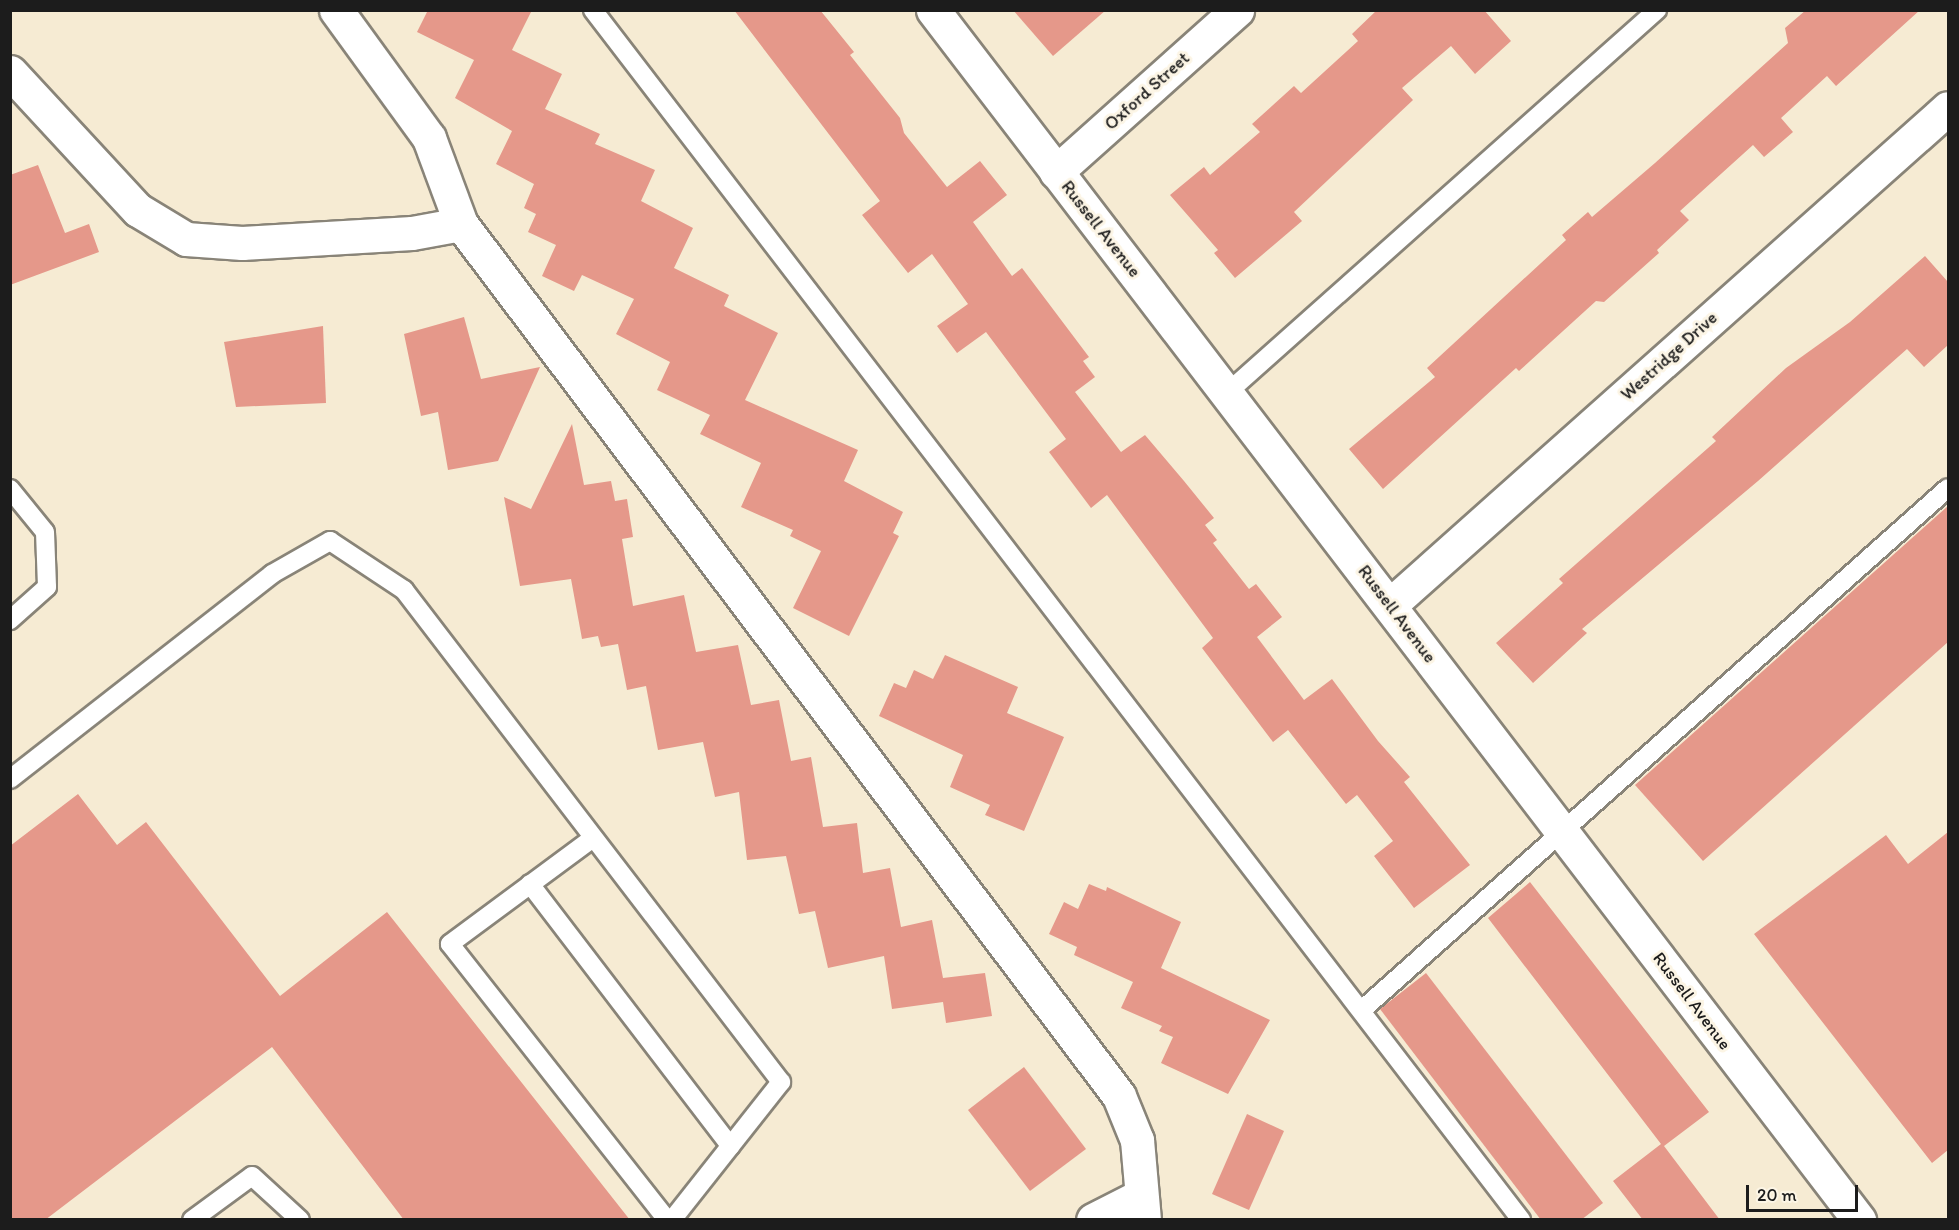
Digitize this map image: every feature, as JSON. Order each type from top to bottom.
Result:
[{"type":"street","points":[[336,10],[429,138],[461,224],[1119,1096],[1137,1140],[1142,1208],[1093,1220]]},
{"type":"street","name":"Russell Avenue","points":[[933,10],[1390,604],[1859,1220]]},
{"type":"street","name":"Oxford Street","points":[[1056,172],[1237,10]]},
{"type":"street","points":[[10,72],[138,210],[186,239],[253,242],[412,233],[461,224]]},
{"type":"street","name":"Westridge Drive","points":[[1390,604],[1948,108]]},
{"type":"lane","points":[[593,10],[1363,1009],[1521,1220]]},
{"type":"lane","points":[[1227,393],[1657,10]]},
{"type":"lane","points":[[1363,1009],[1948,488]]},
{"type":"lane","points":[[10,489],[45,532],[47,587],[10,620]]},
{"type":"lane","points":[[10,779],[272,574],[330,541],[404,591],[781,1082],[670,1220],[450,944],[593,838]]},
{"type":"lane","points":[[530,884],[730,1146]]},
{"type":"lane","points":[[192,1220],[252,1176],[300,1220]]},
{"type":"building","points":[[428,10],[532,10],[512,50],[562,74],[545,109],[600,134],[595,144],[655,170],[641,201],[693,228],[674,268],[729,295],[724,306],[778,333],[745,400],[858,450],[844,481],[903,512],[893,533],[899,536],[849,636],[793,608],[821,551],[790,536],[793,530],[741,507],[761,463],[700,434],[710,415],[657,390],[670,362],[616,334],[634,299],[582,275],[574,291],[542,276],[556,245],[528,232],[536,214],[524,208],[534,184],[496,164],[512,131],[455,98],[474,60],[417,32]]},
{"type":"building","points":[[734,10],[820,10],[854,52],[850,55],[900,118],[904,133],[947,187],[980,161],[1007,195],[973,222],[1012,276],[1022,268],[1089,357],[1083,361],[1095,377],[1075,392],[1121,452],[1145,435],[1184,481],[1214,518],[1205,525],[1217,540],[1213,543],[1249,589],[1256,584],[1282,617],[1257,637],[1304,700],[1332,679],[1378,741],[1410,777],[1404,782],[1470,865],[1414,908],[1374,856],[1393,841],[1357,795],[1346,804],[1288,730],[1273,742],[1202,648],[1213,638],[1107,495],[1091,508],[1049,452],[1066,439],[986,332],[957,353],[937,326],[968,304],[932,254],[908,273],[862,215],[880,201]]},
{"type":"building","points":[[1013,10],[1106,10],[1053,56]]},
{"type":"building","points":[[1377,10],[1484,10],[1511,41],[1475,74],[1451,46],[1402,88],[1413,100],[1294,212],[1302,221],[1235,278],[1214,253],[1218,250],[1170,195],[1204,167],[1210,175],[1260,132],[1252,124],[1294,86],[1301,93],[1358,41],[1352,34]]},
{"type":"building","points":[[1806,10],[1920,10],[1836,86],[1827,76],[1781,118],[1793,132],[1764,157],[1753,145],[1680,211],[1689,220],[1657,250],[1659,253],[1604,302],[1596,301],[1519,371],[1516,368],[1383,489],[1349,449],[1435,377],[1427,368],[1566,240],[1562,235],[1588,212],[1592,217],[1788,43],[1785,28]]},
{"type":"building","points":[[38,165],[65,233],[89,224],[99,252],[10,285],[10,175]]},
{"type":"building","points":[[1925,256],[1948,282],[1948,345],[1924,367],[1907,349],[1758,481],[1582,629],[1587,633],[1533,683],[1496,643],[1563,583],[1559,579],[1716,441],[1712,437],[1786,368],[1850,322]]},
{"type":"building","points":[[464,317],[481,379],[540,367],[498,461],[448,470],[438,412],[421,416],[404,334]]},
{"type":"building","points":[[323,326],[326,403],[236,407],[224,342]]},
{"type":"building","points":[[572,424],[584,485],[611,481],[615,501],[627,499],[633,537],[622,539],[633,606],[684,595],[696,652],[738,645],[751,705],[779,700],[791,761],[811,757],[823,827],[857,823],[863,873],[890,868],[901,927],[932,920],[943,978],[985,973],[992,1016],[946,1023],[943,1002],[892,1009],[884,956],[828,968],[815,911],[799,914],[786,856],[747,860],[739,792],[715,797],[703,742],[658,750],[646,686],[627,690],[618,644],[601,647],[598,636],[582,639],[571,579],[520,586],[504,497],[531,509]]},
{"type":"building","points":[[1948,506],[1948,642],[1703,861],[1635,785]]},
{"type":"building","points":[[945,655],[1018,687],[1007,713],[1064,737],[1024,831],[985,815],[990,805],[950,787],[963,755],[879,716],[894,683],[906,688],[914,670],[933,679]]},
{"type":"building","points":[[78,794],[117,845],[146,822],[280,996],[387,912],[630,1220],[404,1220],[272,1047],[45,1220],[10,1220],[10,846]]},
{"type":"building","points":[[1948,832],[1948,1150],[1932,1163],[1754,934],[1886,835],[1908,864]]},
{"type":"building","points":[[1530,882],[1709,1112],[1664,1146],[1720,1220],[1643,1220],[1613,1181],[1661,1144],[1488,918]]},
{"type":"building","points":[[1089,884],[1106,891],[1107,887],[1181,922],[1161,968],[1270,1020],[1228,1094],[1161,1063],[1173,1037],[1159,1031],[1162,1026],[1121,1008],[1133,982],[1074,955],[1077,947],[1049,934],[1064,902],[1078,909]]},
{"type":"building","points":[[1426,973],[1603,1203],[1581,1220],[1541,1220],[1380,1009]]},
{"type":"building","points":[[1024,1067],[1086,1149],[1030,1191],[968,1110]]},
{"type":"building","points":[[1247,1114],[1284,1131],[1249,1210],[1212,1194]]}]
